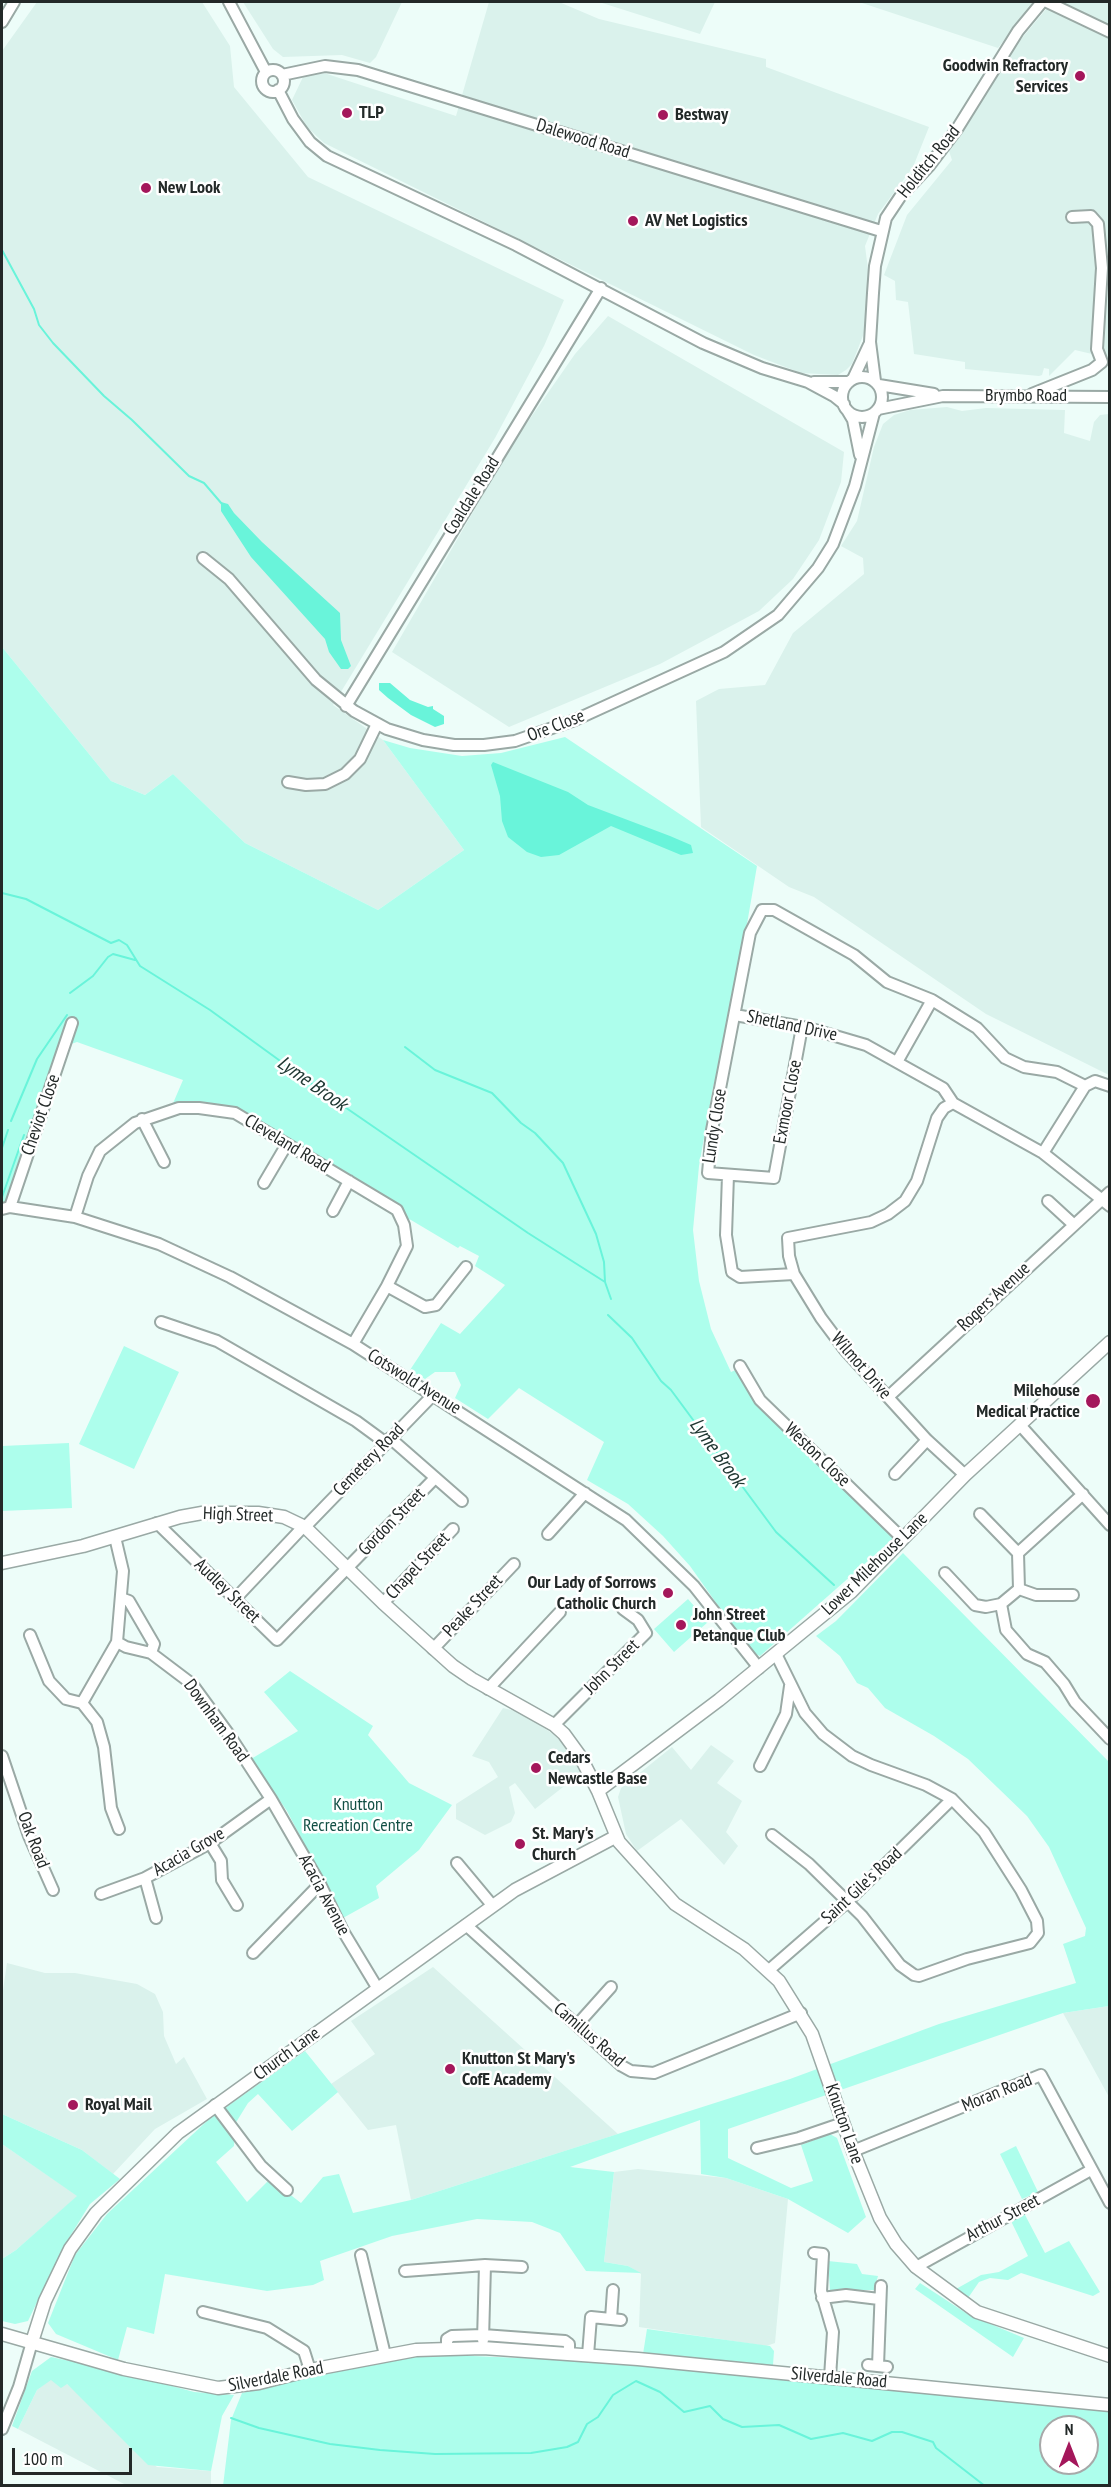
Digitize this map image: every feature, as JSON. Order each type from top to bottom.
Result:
[{"type":"main road","name":"Lower Milehouse Lane","points":[[598,1791],[759,1668],[851,1592],[965,1475],[1110,1342]]},
{"type":"main road","name":"High Street","points":[[2,1563],[114,1537],[157,1523],[202,1513],[229,1511],[284,1517],[305,1526],[433,1649],[488,1689],[554,1725]]},
{"type":"main road","points":[[554,1725],[580,1756],[598,1791],[615,1837]]},
{"type":"main road","name":"Church Lane","points":[[32,2342],[57,2274],[70,2249],[96,2213],[178,2133],[492,1905],[515,1890],[615,1837]]},
{"type":"main road","name":"Knutton Lane","points":[[615,1837],[675,1904],[744,1949],[769,1970],[801,2013],[812,2034],[853,2151],[880,2218],[896,2244],[916,2266],[976,2312],[1110,2356]]},
{"type":"main road","name":"Silverdale Road","points":[[2,2334],[124,2369],[218,2388],[259,2384],[310,2370],[447,2343],[483,2342],[569,2349],[588,2355],[1110,2405]]},
{"type":"street","points":[[2,22],[14,2]]},
{"type":"street","points":[[229,2],[266,72],[262,77],[264,88],[271,92],[278,90],[284,82],[282,75]]},
{"type":"street","name":"Holditch Road","points":[[877,383],[870,342],[874,266],[881,231],[893,206],[957,129],[1018,31],[1042,2]]},
{"type":"street","points":[[1047,2],[1110,32]]},
{"type":"street","name":"Dalewood Road","points":[[266,72],[274,70],[282,75],[325,66],[358,70],[881,231]]},
{"type":"street","points":[[278,90],[293,119],[310,142],[327,156],[601,288],[703,343],[762,368],[808,382],[834,396],[858,417],[876,411],[882,398],[877,383],[863,377],[851,380],[808,382]]},
{"type":"street","points":[[1029,396],[1106,363],[1097,349],[1102,268],[1098,224],[1090,216],[1072,217]]},
{"type":"street","name":"Coaldale Road","points":[[346,706],[601,288]]},
{"type":"street","name":"Holditch Road","points":[[851,380],[870,342]]},
{"type":"street","points":[[845,407],[842,393],[851,380]]},
{"type":"street","name":"Brymbo Road","points":[[877,383],[942,396],[1110,397]]},
{"type":"street","name":"Brymbo Road","points":[[876,411],[942,396]]},
{"type":"street","name":"Ore Close","points":[[845,407],[856,431],[861,461]]},
{"type":"street","name":"Ore Close","points":[[203,558],[229,579],[316,680],[346,706],[377,724],[423,740],[454,745],[484,745],[515,741],[575,720],[724,652],[778,615],[818,568],[846,516],[876,411]]},
{"type":"street","points":[[288,782],[306,785],[325,784],[345,774],[360,759],[377,724]]},
{"type":"street","name":"Shetland Drive","points":[[932,1000],[887,982],[854,955],[774,910],[766,909],[758,916],[750,933],[735,1015],[844,1037],[897,1062],[943,1088],[952,1103]]},
{"type":"street","points":[[897,1062],[932,1000],[977,1028],[1005,1058],[1024,1067],[1057,1072],[1085,1086]]},
{"type":"street","name":"Lundy Close","points":[[735,1015],[712,1130],[708,1173],[774,1178]]},
{"type":"street","name":"Cheviot Close","points":[[6,1208],[72,1023]]},
{"type":"street","name":"Exmoor Close","points":[[774,1178],[802,1027]]},
{"type":"street","points":[[1043,1152],[1085,1086],[1095,1081],[1110,1086]]},
{"type":"street","points":[[952,1103],[1043,1152],[1107,1199]]},
{"type":"street","name":"Wilmot Drive","points":[[952,1103],[944,1108],[937,1118],[916,1181],[905,1201],[888,1214],[870,1222],[788,1238],[789,1256],[794,1274],[802,1291],[827,1326],[927,1440],[965,1475]]},
{"type":"street","name":"Cleveland Road","points":[[75,1217],[88,1176],[100,1151],[142,1119],[179,1108],[235,1113],[397,1210],[404,1225],[406,1246],[387,1286],[353,1344]]},
{"type":"street","points":[[142,1119],[164,1162]]},
{"type":"street","points":[[264,1183],[287,1144]]},
{"type":"street","points":[[728,1175],[726,1235],[732,1272],[740,1277],[794,1274]]},
{"type":"street","points":[[333,1211],[349,1181]]},
{"type":"street","name":"Rogers Avenue","points":[[888,1397],[1073,1224],[1107,1199]]},
{"type":"street","points":[[1048,1202],[1073,1224]]},
{"type":"street","name":"Cotswold Avenue","points":[[6,1208],[75,1217],[159,1244],[230,1277],[353,1344],[626,1520],[694,1586],[759,1668]]},
{"type":"street","points":[[387,1286],[425,1306],[436,1305],[466,1267]]},
{"type":"street","points":[[161,1322],[217,1341],[388,1440],[462,1501]]},
{"type":"street","name":"Weston Close","points":[[740,1366],[760,1400],[902,1538]]},
{"type":"street","name":"Cemetery Road","points":[[235,1599],[433,1395]]},
{"type":"street","points":[[1020,1425],[1110,1525]]},
{"type":"street","points":[[896,1474],[927,1440]]},
{"type":"street","name":"Gordon Street","points":[[296,1620],[435,1478]]},
{"type":"street","points":[[548,1534],[585,1493]]},
{"type":"street","points":[[1018,1553],[1083,1494]]},
{"type":"street","points":[[980,1514],[1018,1553],[1019,1589]]},
{"type":"street","name":"Audley Street","points":[[157,1523],[277,1640],[296,1620]]},
{"type":"street","name":"Chapel Street","points":[[383,1603],[453,1529]]},
{"type":"street","points":[[82,1704],[117,1642],[123,1571],[114,1537]]},
{"type":"street","name":"Peake Street","points":[[433,1649],[513,1564]]},
{"type":"street","points":[[945,1573],[968,1590],[975,1605],[986,1607],[1001,1604],[1019,1589]]},
{"type":"street","points":[[1019,1589],[1036,1596],[1072,1596]]},
{"type":"street","points":[[121,1598],[129,1600],[154,1644],[151,1653]]},
{"type":"street","points":[[1001,1604],[1006,1630],[1027,1654],[1044,1662],[1064,1684],[1075,1702],[1110,1739]]},
{"type":"street","name":"John Street","points":[[554,1725],[646,1633],[638,1620],[623,1609]]},
{"type":"street","points":[[488,1689],[560,1612]]},
{"type":"street","points":[[30,1635],[49,1681],[66,1699],[82,1704],[97,1722],[104,1747],[111,1808],[119,1829]]},
{"type":"street","name":"Downham Road","points":[[117,1642],[126,1647],[151,1653],[192,1684],[271,1800]]},
{"type":"street","points":[[772,1835],[809,1864],[846,1903],[862,1916],[900,1965],[920,1976],[1035,1939],[1038,1933],[1037,1921],[1022,1890],[984,1832],[952,1799],[926,1785],[852,1756],[823,1734],[806,1713],[776,1654]]},
{"type":"street","points":[[760,1766],[786,1714],[790,1682]]},
{"type":"street","points":[[786,1714],[806,1713]]},
{"type":"street","name":"Oak Road","points":[[2,1756],[29,1836],[53,1890]]},
{"type":"street","name":"Saint Gile's Road","points":[[769,1970],[846,1903],[952,1799]]},
{"type":"street","name":"Acacia Grove","points":[[101,1893],[145,1878],[210,1843],[271,1800]]},
{"type":"street","name":"Acacia Avenue","points":[[271,1800],[320,1884],[343,1931],[378,1989]]},
{"type":"street","points":[[210,1843],[221,1862],[222,1880],[237,1905]]},
{"type":"street","points":[[457,1863],[492,1905]]},
{"type":"street","points":[[145,1878],[156,1918]]},
{"type":"street","points":[[253,1953],[320,1884]]},
{"type":"street","name":"Camillus Road","points":[[466,1924],[622,2066],[642,2073],[654,2073],[801,2013]]},
{"type":"street","points":[[578,2025],[611,1987]]},
{"type":"street","name":"Moran Road","points":[[853,2151],[1041,2075],[1110,2203]]},
{"type":"street","points":[[215,2105],[261,2166],[287,2190]]},
{"type":"street","points":[[757,2148],[799,2139],[843,2123]]},
{"type":"street","name":"Arthur Street","points":[[916,2266],[1091,2170]]},
{"type":"street","points":[[814,2253],[823,2254],[822,2298],[833,2332],[830,2378]]},
{"type":"street","points":[[361,2254],[386,2355]]},
{"type":"street","points":[[483,2342],[484,2265]]},
{"type":"street","points":[[405,2271],[484,2265],[522,2267]]},
{"type":"street","points":[[878,2366],[881,2286]]},
{"type":"street","points":[[588,2355],[591,2317],[616,2319],[613,2290]]},
{"type":"street","points":[[822,2298],[846,2295],[879,2299]]},
{"type":"street","points":[[203,2312],[267,2328],[303,2351],[310,2370]]},
{"type":"street","points":[[2,2429],[21,2380],[32,2342]]},
{"type":"shaded area","points":[[37,2],[202,2],[230,46],[234,87],[308,177],[564,300],[544,346],[495,438],[333,705],[383,740],[464,850],[378,910],[245,843],[173,774],[145,795],[111,781],[2,647],[2,51]]},
{"type":"shaded area","points":[[243,2],[402,2],[376,57],[370,63],[342,55],[283,57],[273,49]]},
{"type":"shaded area","points":[[489,2],[559,2],[599,19],[766,59],[766,67],[929,127],[913,167],[878,214],[865,246],[869,277],[864,333],[852,364],[846,370],[838,375],[801,373],[754,355],[324,143],[307,127],[292,100],[303,77],[324,73],[456,116]]},
{"type":"shaded area","points":[[599,2],[715,2],[700,34]]},
{"type":"shaded area","points":[[859,2],[1034,2],[998,48]]},
{"type":"shaded area","points":[[1052,2],[1109,2],[1109,358],[1075,350],[1049,376],[1049,369],[1044,368],[1042,375],[1039,376],[965,369],[965,362],[914,354],[908,302],[896,300],[895,281],[884,275],[907,215],[952,160],[949,151],[1017,44]]},
{"type":"shaded area","points":[[608,316],[844,452],[841,482],[819,540],[793,579],[759,611],[660,664],[509,727],[392,652],[513,443],[575,354]]},
{"type":"shaded area","points":[[947,407],[962,411],[986,408],[1065,410],[1064,433],[1090,441],[1094,422],[1100,415],[1109,414],[1109,1075],[986,1014],[814,897],[789,887],[701,827],[696,701],[719,689],[765,685],[793,633],[864,574],[863,558],[841,546],[857,521],[874,447],[883,424],[894,415],[910,410]]},
{"type":"shaded area","points":[[221,502],[228,504],[262,542],[340,613],[341,640],[351,666],[348,669],[341,669],[329,652],[325,639],[251,557],[221,511]]},
{"type":"shaded area","points":[[379,683],[390,683],[410,700],[428,707],[433,706],[433,709],[444,716],[444,724],[435,727],[411,715],[379,690]]},
{"type":"shaded area","points":[[493,762],[568,792],[588,805],[691,845],[693,853],[681,855],[611,826],[559,855],[541,857],[527,852],[508,837],[502,821],[500,796],[491,765]]},
{"type":"shaded area","name":"Cedars Newcastle Base","points":[[503,1708],[520,1712],[553,1734],[571,1752],[581,1773],[535,1809],[515,1783],[509,1787],[515,1813],[511,1822],[485,1835],[456,1819],[456,1804],[498,1777],[489,1762],[472,1756]]},
{"type":"shaded area","points":[[711,1745],[734,1761],[717,1783],[742,1801],[726,1832],[738,1846],[724,1865],[681,1819],[637,1851],[626,1834],[618,1797],[621,1788],[672,1747],[691,1770]]},
{"type":"shaded area","points":[[7,1963],[45,1973],[75,1973],[137,1984],[155,1994],[163,2012],[164,2036],[176,2064],[184,2057],[207,2099],[155,2129],[113,2174],[82,2150],[2,2114],[2,1997]]},
{"type":"shaded area","name":"Knutton St Mary's CofE Academy","points":[[433,1967],[618,2134],[411,2200],[396,2125],[368,2130],[331,2084],[375,2054],[351,2021]]},
{"type":"shaded area","points":[[1109,2006],[1109,2097],[1063,2013]]},
{"type":"shaded area","points":[[2,2144],[78,2196],[16,2250],[2,2259]]},
{"type":"shaded area","points":[[638,2169],[726,2178],[788,2199],[775,2343],[766,2346],[639,2327],[641,2274],[628,2266],[604,2262],[614,2172]]},
{"type":"shaded area","points":[[51,2379],[67,2384],[157,2467],[211,2471],[211,2485],[126,2485],[18,2429],[37,2390]]},
{"type":"green space","points":[[2,647],[111,781],[145,795],[173,774],[245,843],[378,910],[464,850],[383,740],[410,748],[462,756],[501,753],[565,737],[757,866],[727,1040],[713,1087],[699,1166],[693,1230],[699,1281],[711,1329],[731,1372],[738,1369],[895,1537],[760,1656],[751,1652],[690,1566],[663,1536],[628,1504],[587,1480],[604,1442],[519,1388],[488,1419],[455,1398],[461,1385],[455,1372],[435,1372],[425,1379],[410,1370],[441,1323],[460,1334],[505,1285],[475,1266],[479,1256],[460,1246],[458,1248],[411,1220],[391,1212],[239,1120],[212,1111],[171,1108],[183,1080],[77,1042],[71,1044],[40,1137],[29,1134],[7,1200],[2,1204]]},
{"type":"green space","points":[[124,1346],[179,1372],[134,1469],[79,1444]]},
{"type":"green space","points":[[69,1443],[72,1508],[2,1511],[2,1446]]},
{"type":"green space","points":[[903,1553],[1109,1762],[1109,2006],[1063,2013],[728,2129],[728,2158],[791,2188],[813,2181],[801,2145],[830,2134],[837,2138],[866,2217],[848,2233],[788,2199],[726,2178],[701,2174],[700,2120],[570,2167],[614,2172],[604,2262],[628,2266],[641,2273],[586,2271],[560,2233],[532,2222],[477,2219],[392,2236],[320,2261],[324,2280],[313,2285],[267,2291],[165,2274],[154,2334],[127,2327],[118,2360],[56,2334],[48,2323],[75,2255],[107,2214],[207,2121],[305,2051],[338,2092],[292,2131],[258,2094],[248,2103],[235,2124],[234,2146],[216,2162],[247,2202],[270,2179],[301,2203],[323,2177],[339,2174],[353,2213],[411,2200],[790,2079],[939,2024],[1076,1983],[1063,1944],[1085,1936],[1086,1928],[1049,1847],[1027,1816],[968,1759],[885,1708],[868,1688],[857,1683],[840,1656],[816,1636],[836,1621]]},
{"type":"green space","name":"John Street Petanque Club","points":[[688,1599],[708,1622],[674,1652],[654,1629]]},
{"type":"green space","name":"Knutton Recreation Centre","points":[[290,1671],[373,1726],[368,1735],[409,1783],[452,1805],[419,1850],[376,1886],[379,1898],[343,1918],[287,1811],[251,1759],[298,1731],[264,1692]]},
{"type":"green space","points":[[2,2114],[82,2150],[120,2179],[90,2204],[64,2246],[28,2321],[15,2324],[2,2321],[2,2259],[16,2250],[77,2196],[2,2144]]},
{"type":"green space","points":[[1016,2146],[1038,2192],[1022,2199],[1000,2154]]},
{"type":"green space","points":[[1024,2213],[1045,2253],[1069,2241],[1100,2292],[1093,2296],[1021,2273],[1008,2280],[990,2278],[979,2282],[968,2298],[956,2289],[981,2275],[999,2272],[1028,2256],[1011,2221]]},
{"type":"green space","points":[[828,2261],[857,2264],[862,2274],[878,2276],[874,2290],[830,2290]]},
{"type":"green space","points":[[920,2283],[969,2315],[1024,2338],[1013,2357],[915,2289]]},
{"type":"green space","points":[[647,2329],[770,2346],[774,2351],[773,2365],[643,2354]]},
{"type":"green space","points":[[427,2354],[588,2361],[1109,2411],[1109,2485],[223,2486],[231,2420],[242,2393],[312,2376]]},
{"type":"green space","points":[[51,2357],[117,2371],[194,2392],[234,2395],[222,2416],[211,2471],[148,2465],[67,2384],[61,2388],[51,2380],[37,2390],[18,2429],[12,2426],[32,2371]]},
{"type":"waterway","points":[[2,250],[34,309],[39,325],[53,343],[104,396],[189,476],[204,483],[222,504]]},
{"type":"waterway","name":"Lyme Brook","points":[[2,893],[26,899],[111,943],[119,940],[127,945],[140,966],[210,1010],[323,1092],[528,1233],[605,1282],[611,1299]]},
{"type":"waterway","points":[[70,993],[93,976],[113,954],[135,960]]},
{"type":"waterway","points":[[11,1121],[37,1059],[67,1015]]},
{"type":"waterway","points":[[405,1047],[435,1070],[492,1093],[563,1163],[596,1234],[604,1262],[605,1282]]},
{"type":"waterway","points":[[2,1148],[8,1130]]},
{"type":"waterway","points":[[2,1197],[24,1135]]},
{"type":"waterway","name":"Lyme Brook","points":[[608,1315],[632,1338],[661,1381],[671,1390],[776,1532],[834,1585]]},
{"type":"waterway","points":[[231,2418],[259,2428],[330,2444],[380,2450],[435,2454],[531,2453],[567,2447],[578,2442],[587,2424],[598,2417],[613,2395],[636,2381],[660,2392],[684,2412],[710,2406],[723,2419],[742,2427],[779,2425],[811,2439],[843,2433],[872,2441],[892,2432],[902,2432],[933,2442],[936,2448],[985,2486]]},
{"type":"place","name":"Goodwin Refractory Services","points":[[1080,76]]},
{"type":"place","name":"TLP","points":[[347,113]]},
{"type":"place","name":"Bestway","points":[[663,115]]},
{"type":"place","name":"New Look","points":[[146,188]]},
{"type":"place","name":"AV Net Logistics","points":[[633,221]]},
{"type":"place","name":"Milehouse Medical Practice","points":[[1093,1401]]},
{"type":"place","name":"Our Lady of Sorrows Catholic Church","points":[[668,1593]]},
{"type":"place","name":"John Street Petanque Club","points":[[681,1625]]},
{"type":"place","name":"Cedars Newcastle Base","points":[[536,1768]]},
{"type":"place","name":"St. Mary's Church","points":[[520,1844]]},
{"type":"place","name":"Knutton St Mary's CofE Academy","points":[[450,2069]]},
{"type":"place","name":"Royal Mail","points":[[73,2105]]}]
